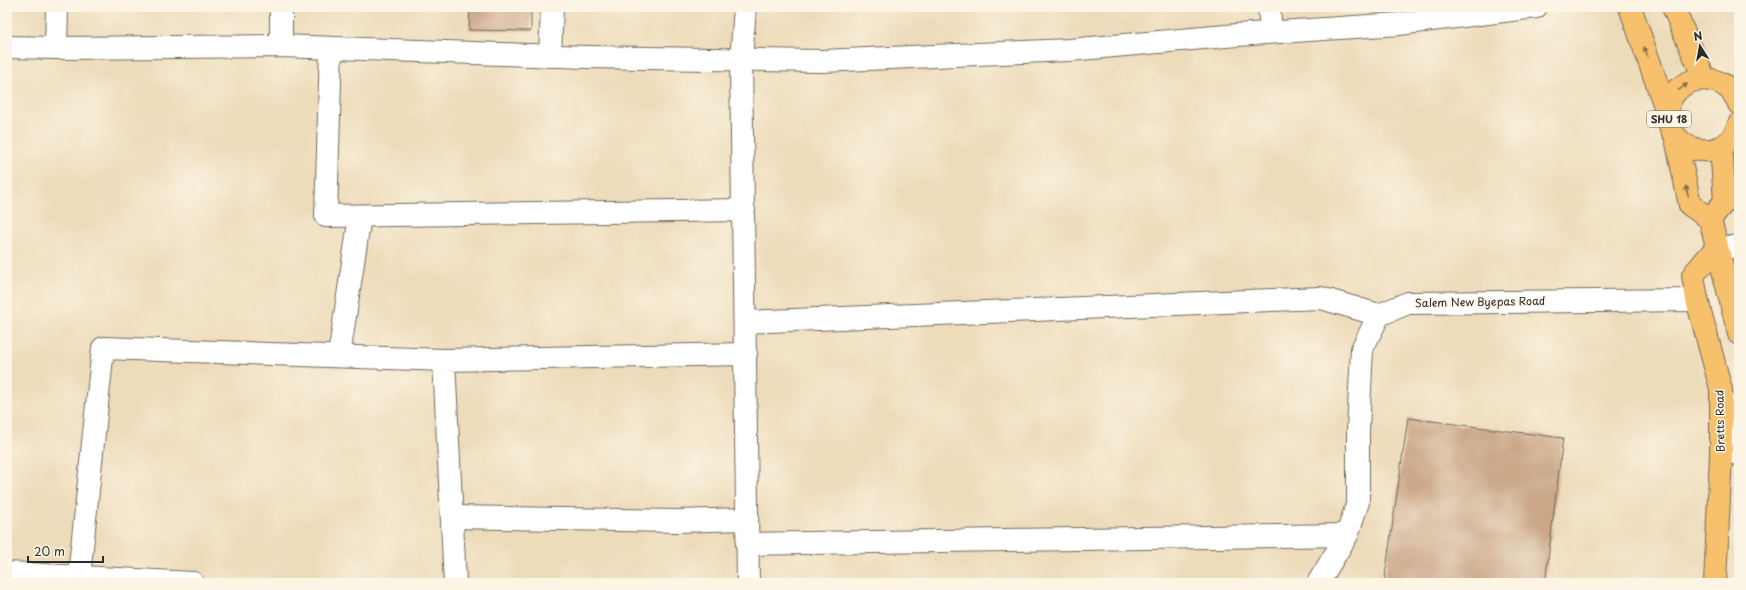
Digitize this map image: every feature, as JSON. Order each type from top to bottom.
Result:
[{"type":"main road","points":[[1630,7],[1668,115]]},
{"type":"main road","points":[[1673,7],[1704,78],[1717,81],[1736,92]]},
{"type":"main road","name":"SHU 18","points":[[1704,78],[1688,83],[1675,94],[1670,104],[1668,115],[1671,128],[1676,138],[1686,146],[1697,150],[1710,151],[1721,147]]},
{"type":"main road","points":[[1710,220],[1725,201],[1721,147],[1731,140],[1739,125]]},
{"type":"main road","points":[[1676,138],[1690,205],[1710,220],[1739,334]]},
{"type":"main road","name":"Bretts Road","points":[[1716,583],[1721,454],[1721,389],[1693,275],[1717,246]]},
{"type":"street","points":[[56,48],[57,7]]},
{"type":"street","points":[[281,7],[281,46]]},
{"type":"street","points":[[550,56],[552,7]]},
{"type":"street","points":[[745,7],[741,60],[748,583]]},
{"type":"street","points":[[1269,7],[1271,32]]},
{"type":"street","points":[[7,47],[281,46],[550,56],[822,61],[1069,50],[1271,32],[1399,24],[1536,7]]},
{"type":"street","points":[[330,48],[326,216],[744,210]]},
{"type":"street","points":[[338,356],[360,216]]},
{"type":"street","points":[[1717,246],[1739,247]]},
{"type":"street","points":[[745,322],[1321,298],[1379,315],[1362,350],[1358,430],[1358,502],[1347,535],[1318,583]]},
{"type":"street","name":"Salem New Byepas Road","points":[[1379,315],[1408,303],[1698,300]]},
{"type":"street","points":[[79,576],[103,348],[444,360],[746,354]]},
{"type":"street","points":[[444,360],[455,583]]},
{"type":"street","points":[[1721,389],[1739,455]]},
{"type":"street","points":[[452,517],[676,521],[747,519]]},
{"type":"street","points":[[747,544],[1347,535]]},
{"type":"street","points":[[7,573],[193,583]]},
{"type":"building","points":[[470,7],[531,7],[531,31],[469,30]]},
{"type":"building","points":[[1408,418],[1563,438],[1545,583],[1384,583]]}]
